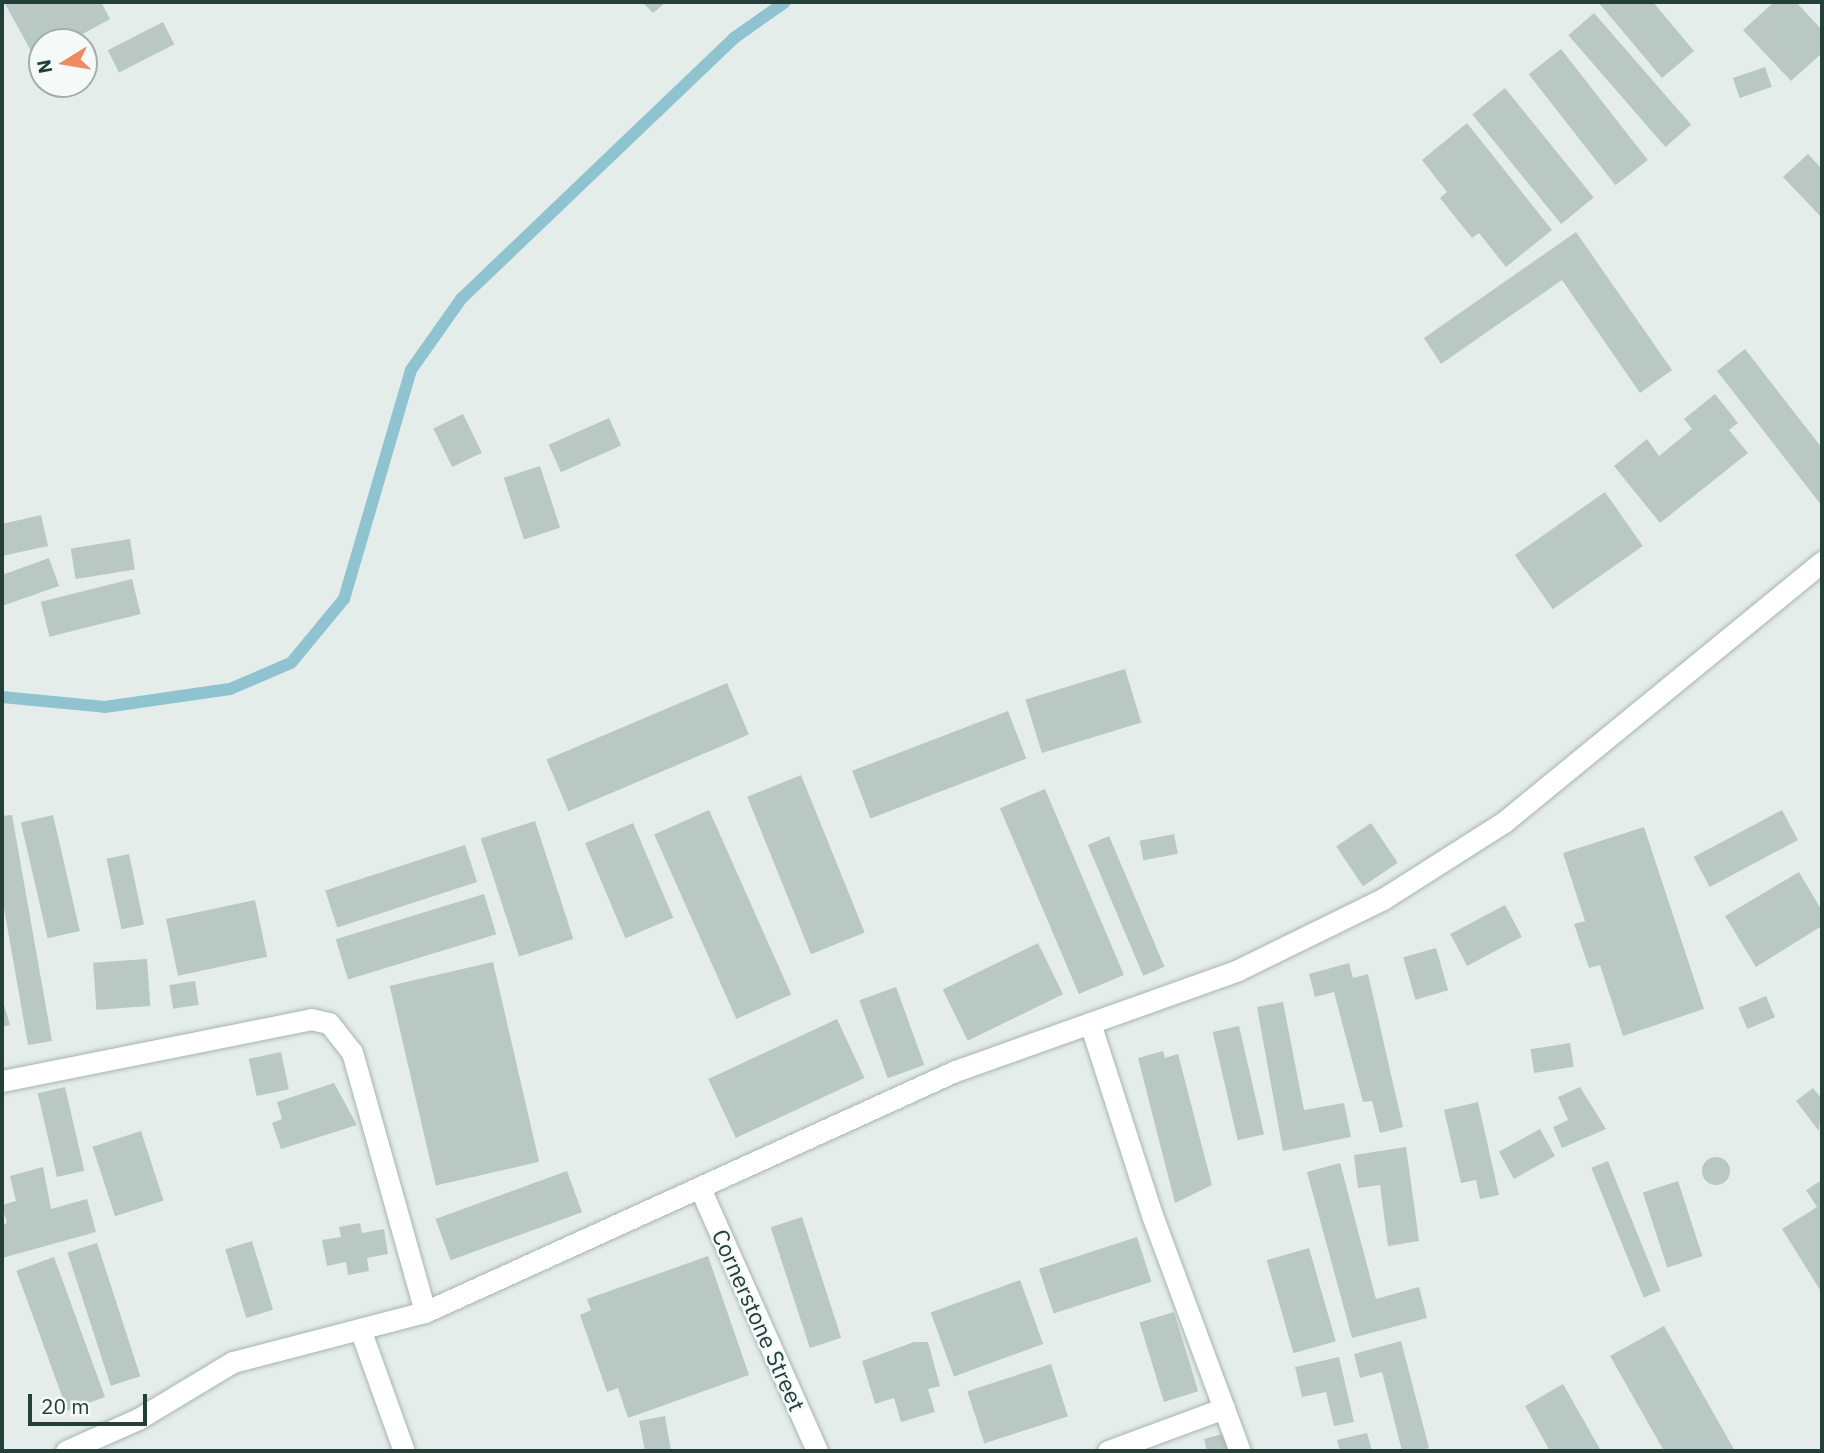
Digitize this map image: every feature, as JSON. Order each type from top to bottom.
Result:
[{"type":"street","points":[[66,1451],[138,1419],[233,1362],[425,1312],[955,1071],[1238,970],[1383,899],[1504,822],[1822,562]]},
{"type":"street","points":[[2,1081],[311,1019],[329,1023],[352,1052],[425,1312]]},
{"type":"street","points":[[1090,1023],[1240,1451]]},
{"type":"street","name":"Cornerstone Street","points":[[700,1188],[817,1451]]},
{"type":"street","points":[[360,1329],[404,1451]]},
{"type":"street","points":[[1108,1451],[1224,1408]]},
{"type":"building","points":[[4,2],[101,2],[110,19],[94,28],[28,28],[28,46]]},
{"type":"building","points":[[642,2],[666,2],[653,13]]},
{"type":"building","points":[[1598,2],[1653,2],[1694,51],[1662,78]]},
{"type":"building","points":[[1774,2],[1796,2],[1822,30],[1822,53],[1791,81],[1743,30]]},
{"type":"building","points":[[1594,13],[1691,125],[1665,147],[1568,35]]},
{"type":"building","points":[[163,22],[174,44],[119,72],[108,50]]},
{"type":"building","points":[[1561,49],[1648,160],[1615,185],[1529,74]]},
{"type":"building","points":[[1765,67],[1772,87],[1740,98],[1733,78]]},
{"type":"building","points":[[1505,88],[1594,198],[1561,224],[1472,114]]},
{"type":"building","points":[[1467,123],[1552,230],[1506,267],[1479,233],[1472,238],[1440,198],[1447,192],[1422,160]]},
{"type":"building","points":[[1808,154],[1822,169],[1822,218],[1783,177]]},
{"type":"building","points":[[1576,232],[1672,370],[1640,393],[1562,280],[1441,364],[1424,338]]},
{"type":"building","points":[[1745,349],[1822,448],[1822,506],[1717,371]]},
{"type":"building","points":[[1715,394],[1738,423],[1729,430],[1748,453],[1660,523],[1614,466],[1647,439],[1659,456],[1692,429],[1684,419]]},
{"type":"building","points":[[463,414],[482,453],[452,467],[433,428]]},
{"type":"building","points":[[609,418],[621,445],[561,472],[549,445]]},
{"type":"building","points":[[540,466],[560,528],[524,540],[504,478]]},
{"type":"building","points":[[1605,492],[1643,546],[1553,609],[1515,555]]},
{"type":"building","points":[[41,515],[48,546],[2,556],[2,524]]},
{"type":"building","points":[[130,539],[135,570],[76,579],[71,548]]},
{"type":"building","points":[[49,558],[59,586],[2,606],[2,575]]},
{"type":"building","points":[[132,579],[141,614],[50,637],[41,602]]},
{"type":"building","points":[[1125,669],[1141,723],[1042,753],[1026,699]]},
{"type":"building","points":[[727,683],[749,735],[568,811],[547,760]]},
{"type":"building","points":[[1008,711],[1026,759],[870,818],[852,771]]},
{"type":"building","points":[[801,775],[865,933],[811,954],[747,797]]},
{"type":"building","points":[[1045,789],[1124,975],[1079,994],[1000,808]]},
{"type":"building","points":[[709,810],[791,995],[736,1019],[654,834]]},
{"type":"building","points":[[1782,810],[1798,840],[1710,887],[1694,857]]},
{"type":"building","points":[[12,815],[52,1041],[28,1045],[2,897],[2,816]]},
{"type":"building","points":[[53,815],[80,931],[48,938],[21,822]]},
{"type":"building","points":[[535,821],[573,939],[519,957],[481,839]]},
{"type":"building","points":[[633,823],[673,918],[625,938],[585,843]]},
{"type":"building","points":[[1371,823],[1398,863],[1363,886],[1336,846]]},
{"type":"building","points":[[1644,827],[1704,1009],[1623,1036],[1600,965],[1589,968],[1574,924],[1585,921],[1563,853]]},
{"type":"building","points":[[1174,834],[1178,854],[1143,860],[1140,841]]},
{"type":"building","points":[[1109,836],[1164,967],[1143,976],[1088,845]]},
{"type":"building","points":[[465,845],[477,882],[337,928],[325,890]]},
{"type":"building","points":[[129,854],[144,924],[121,929],[107,859]]},
{"type":"building","points":[[1799,872],[1822,911],[1822,926],[1756,967],[1725,916]]},
{"type":"building","points":[[484,894],[496,934],[348,979],[336,939]]},
{"type":"building","points":[[255,900],[267,957],[178,976],[166,919]]},
{"type":"building","points":[[1505,905],[1522,937],[1467,966],[1450,934]]},
{"type":"building","points":[[1038,943],[1063,994],[968,1041],[943,989]]},
{"type":"building","points":[[1436,948],[1448,990],[1415,1000],[1403,957]]},
{"type":"building","points":[[147,959],[150,1006],[96,1010],[93,963]]},
{"type":"building","points":[[493,962],[539,1162],[436,1186],[390,986]]},
{"type":"building","points":[[1349,963],[1353,978],[1368,974],[1403,1127],[1380,1133],[1372,1101],[1363,1102],[1334,992],[1315,997],[1309,974]]},
{"type":"building","points":[[195,981],[199,1005],[173,1009],[169,985]]},
{"type":"building","points":[[896,987],[924,1065],[888,1078],[859,1000]]},
{"type":"building","points":[[1766,996],[1775,1017],[1747,1029],[1738,1008]]},
{"type":"building","points":[[2,998],[10,1025],[2,1027]]},
{"type":"building","points":[[1283,1002],[1304,1110],[1344,1103],[1351,1137],[1283,1151],[1257,1007]]},
{"type":"building","points":[[837,1019],[864,1078],[736,1138],[708,1079]]},
{"type":"building","points":[[1239,1026],[1264,1134],[1238,1140],[1213,1032]]},
{"type":"building","points":[[1570,1043],[1574,1067],[1534,1073],[1530,1049]]},
{"type":"building","points":[[1163,1051],[1165,1058],[1178,1054],[1212,1185],[1175,1203],[1138,1058]]},
{"type":"building","points":[[281,1052],[289,1089],[257,1096],[249,1059]]},
{"type":"building","points":[[334,1083],[357,1125],[281,1149],[272,1123],[282,1119],[277,1102]]},
{"type":"building","points":[[65,1087],[84,1171],[57,1177],[38,1093]]},
{"type":"building","points":[[1580,1087],[1606,1129],[1562,1148],[1553,1127],[1568,1120],[1558,1097]]},
{"type":"building","points":[[1813,1088],[1822,1099],[1819,1131],[1796,1101]]},
{"type":"building","points":[[1478,1102],[1499,1195],[1480,1199],[1476,1180],[1461,1183],[1444,1110]]},
{"type":"building","points":[[1540,1129],[1555,1156],[1514,1179],[1499,1152]]},
{"type":"building","points":[[141,1131],[164,1200],[115,1216],[92,1147]]},
{"type":"building","points":[[1406,1147],[1419,1241],[1388,1246],[1380,1185],[1358,1188],[1354,1155]]},
{"type":"building","points":[[1716,1157],[1726,1161],[1730,1171],[1726,1181],[1716,1185],[1706,1181],[1702,1171],[1706,1161]]},
{"type":"building","points":[[1608,1161],[1660,1291],[1644,1298],[1591,1168]]},
{"type":"building","points":[[1340,1163],[1376,1299],[1419,1287],[1427,1318],[1352,1338],[1307,1172]]},
{"type":"building","points":[[43,1167],[51,1209],[87,1199],[96,1232],[2,1258],[2,1225],[7,1223],[2,1205],[16,1201],[10,1176]]},
{"type":"building","points":[[567,1171],[582,1212],[450,1260],[435,1219]]},
{"type":"building","points":[[1822,1180],[1822,1293],[1782,1229],[1817,1207],[1806,1190]]},
{"type":"building","points":[[1678,1181],[1702,1256],[1667,1268],[1643,1192]]},
{"type":"building","points":[[802,1217],[841,1338],[810,1348],[771,1227]]},
{"type":"building","points":[[360,1223],[362,1233],[384,1229],[388,1254],[367,1258],[369,1271],[348,1275],[346,1262],[327,1266],[322,1240],[341,1237],[339,1227]]},
{"type":"building","points":[[1137,1237],[1152,1282],[1054,1314],[1039,1269]]},
{"type":"building","points":[[252,1241],[273,1310],[246,1318],[225,1249]]},
{"type":"building","points":[[97,1243],[140,1376],[111,1386],[68,1253]]},
{"type":"building","points":[[1309,1248],[1336,1341],[1293,1353],[1267,1260]]},
{"type":"building","points":[[708,1256],[749,1375],[628,1418],[618,1388],[607,1392],[580,1315],[591,1310],[587,1299]]},
{"type":"building","points":[[54,1257],[105,1397],[67,1411],[16,1271]]},
{"type":"building","points":[[1020,1280],[1043,1344],[954,1376],[931,1312]]},
{"type":"building","points":[[1174,1312],[1198,1391],[1164,1402],[1140,1323]]},
{"type":"building","points":[[1664,1326],[1735,1451],[1664,1451],[1610,1356]]},
{"type":"building","points":[[1401,1341],[1429,1448],[1416,1451],[1402,1451],[1382,1372],[1360,1378],[1354,1354]]},
{"type":"building","points":[[914,1342],[928,1342],[940,1386],[928,1389],[935,1412],[901,1422],[894,1398],[875,1404],[862,1361]]},
{"type":"building","points":[[1339,1357],[1354,1422],[1334,1426],[1326,1392],[1302,1397],[1295,1367]]},
{"type":"building","points":[[1051,1364],[1068,1416],[984,1444],[967,1391]]},
{"type":"building","points":[[1563,1384],[1601,1451],[1550,1451],[1525,1406]]},
{"type":"building","points":[[665,1416],[671,1451],[645,1451],[639,1421]]},
{"type":"building","points":[[1226,1433],[1230,1451],[1207,1451],[1204,1439]]},
{"type":"building","points":[[1367,1433],[1372,1451],[1340,1451],[1337,1440]]},
{"type":"waterway","points":[[2,697],[105,707],[230,689],[291,663],[344,599],[411,370],[461,299],[734,38],[785,2]]}]
